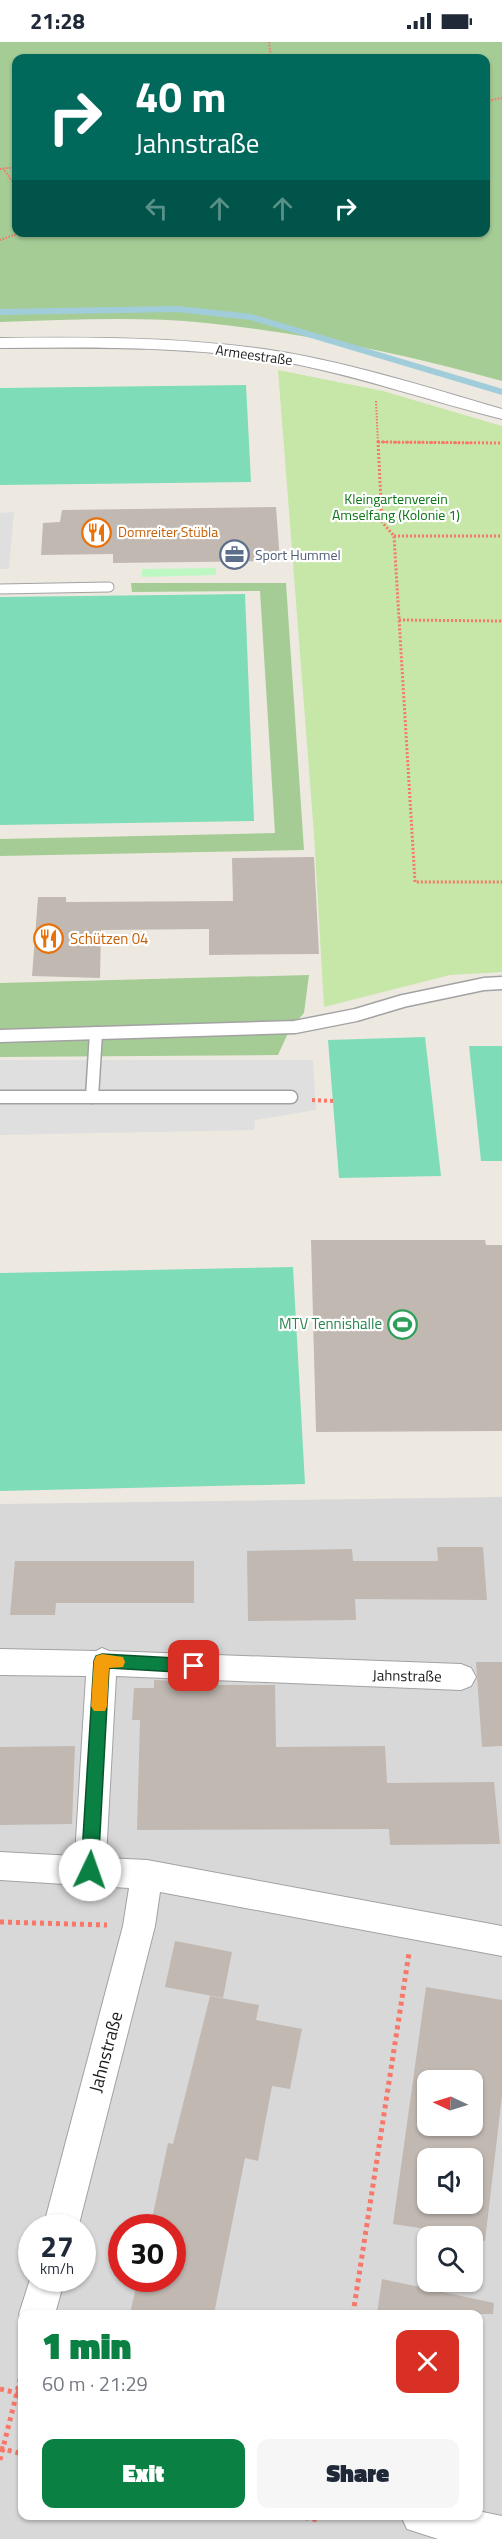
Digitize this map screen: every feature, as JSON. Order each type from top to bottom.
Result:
[{"type":"street","name":"Armeestraße","points":[[0,343],[151,345],[264,354],[333,368],[502,414]]},
{"type":"street","name":"Jahnstraße","points":[[0,1662],[102,1661],[379,1676],[461,1677]]},
{"type":"street","points":[[90,1870],[102,1661]]},
{"type":"street","points":[[0,1866],[147,1875],[502,1941]]},
{"type":"street","name":"Jahnstraße","points":[[64,2214],[139,1926],[147,1875]]},
{"type":"street","points":[[38,2310],[43,2292]]},
{"type":"street","points":[[437,2520],[502,2535]]},
{"type":"lane","points":[[0,589],[109,587]]},
{"type":"lane","points":[[0,1036],[295,1027],[356,1015],[414,999],[484,984],[502,983]]},
{"type":"lane","points":[[92,1097],[96,1033]]},
{"type":"lane","points":[[0,1097],[291,1097]]},
{"type":"path","points":[[1,169],[12,182]]},
{"type":"path","points":[[375,397],[382,522],[394,536],[415,882],[502,882]]},
{"type":"path","points":[[378,442],[502,443]]},
{"type":"path","points":[[394,536],[502,536]]},
{"type":"path","points":[[399,620],[502,621]]},
{"type":"path","points":[[321,1102],[333,1101]]},
{"type":"path","points":[[0,1922],[139,1926]]},
{"type":"path","points":[[354,2310],[414,1923]]},
{"type":"path","points":[[0,2389],[18,2393]]},
{"type":"path","points":[[0,2460],[18,2399]]},
{"type":"path","points":[[2,2449],[18,2453]]},
{"type":"shaded area","points":[[14,512],[9,569],[0,569],[0,513]]},
{"type":"shaded area","points":[[0,1060],[313,1060],[316,1110],[255,1120],[254,1130],[0,1135]]},
{"type":"shaded area","points":[[502,1497],[502,2539],[0,2539],[0,1504]]},
{"type":"green space","points":[[0,42],[502,42],[502,381],[429,362],[281,332],[206,323],[103,319],[0,322]]},
{"type":"green space","name":"Kleingartenverein Amselfang (Kolonie 1)","points":[[278,370],[383,391],[502,426],[502,972],[450,975],[324,1007],[314,834]]},
{"type":"green space","points":[[246,385],[251,482],[0,485],[0,388]]},
{"type":"green space","points":[[216,568],[216,575],[142,577],[142,569]]},
{"type":"green space","points":[[131,583],[286,583],[304,850],[0,856],[0,839],[275,833],[260,591],[132,592]]},
{"type":"green space","points":[[245,594],[254,821],[0,825],[0,597]]},
{"type":"green space","points":[[309,975],[304,1013],[289,1031],[278,1055],[0,1057],[0,983]]},
{"type":"green space","points":[[425,1037],[441,1176],[339,1178],[328,1040]]},
{"type":"green space","points":[[469,1046],[502,1046],[502,1161],[481,1161]]},
{"type":"green space","points":[[293,1267],[305,1484],[0,1491],[0,1273]]},
{"type":"building","points":[[276,507],[280,561],[113,563],[113,554],[41,555],[43,523],[60,522],[62,510]]},
{"type":"building","points":[[314,857],[319,954],[209,955],[209,929],[101,930],[100,978],[32,976],[38,897],[66,897],[66,902],[233,901],[232,858]]},
{"type":"building","name":"MTV Tennishalle","points":[[311,1240],[485,1240],[486,1245],[502,1245],[502,1431],[316,1432]]},
{"type":"building","points":[[437,1547],[483,1547],[487,1600],[355,1599],[356,1620],[248,1621],[247,1551],[352,1549],[353,1561],[438,1561]]},
{"type":"building","points":[[15,1561],[194,1561],[194,1603],[56,1603],[55,1615],[10,1615]]},
{"type":"building","points":[[476,1662],[502,1662],[502,1746],[482,1747]]},
{"type":"building","points":[[154,1680],[207,1682],[207,1685],[275,1685],[276,1747],[385,1746],[387,1783],[494,1782],[500,1844],[390,1845],[389,1829],[137,1830],[140,1720],[132,1720],[134,1688],[154,1688]]},
{"type":"building","points":[[75,1746],[72,1824],[0,1825],[0,1747]]},
{"type":"building","points":[[175,1941],[232,1952],[223,1998],[165,1987]]},
{"type":"building","points":[[426,1987],[502,2000],[502,2096],[485,2241],[483,2241],[483,2226],[417,2228],[393,2224]]},
{"type":"building","points":[[210,1996],[259,2005],[256,2020],[302,2029],[290,2089],[272,2086],[258,2161],[245,2158],[215,2310],[131,2310],[135,2292],[186,2292],[186,2214],[153,2214],[168,2143],[173,2144]]},
{"type":"building","points":[[382,2279],[417,2286],[417,2292],[443,2292],[494,2303],[493,2314],[483,2314],[483,2310],[378,2310]]},
{"type":"waterway","points":[[0,312],[178,309],[251,317],[502,392]]},
{"type":"slow traffic","points":[[99,1706],[102,1661],[117,1662]]},
{"type":"place","name":"Domreiter Stübla","points":[[97,532]]},
{"type":"place","name":"Sport Hummel","points":[[234,555]]},
{"type":"place","name":"Schützen 04","points":[[49,939]]},
{"type":"place","name":"MTV Tennishalle","points":[[403,1324]]},
{"type":"route","points":[[90,1870],[102,1661],[194,1666]]}]
